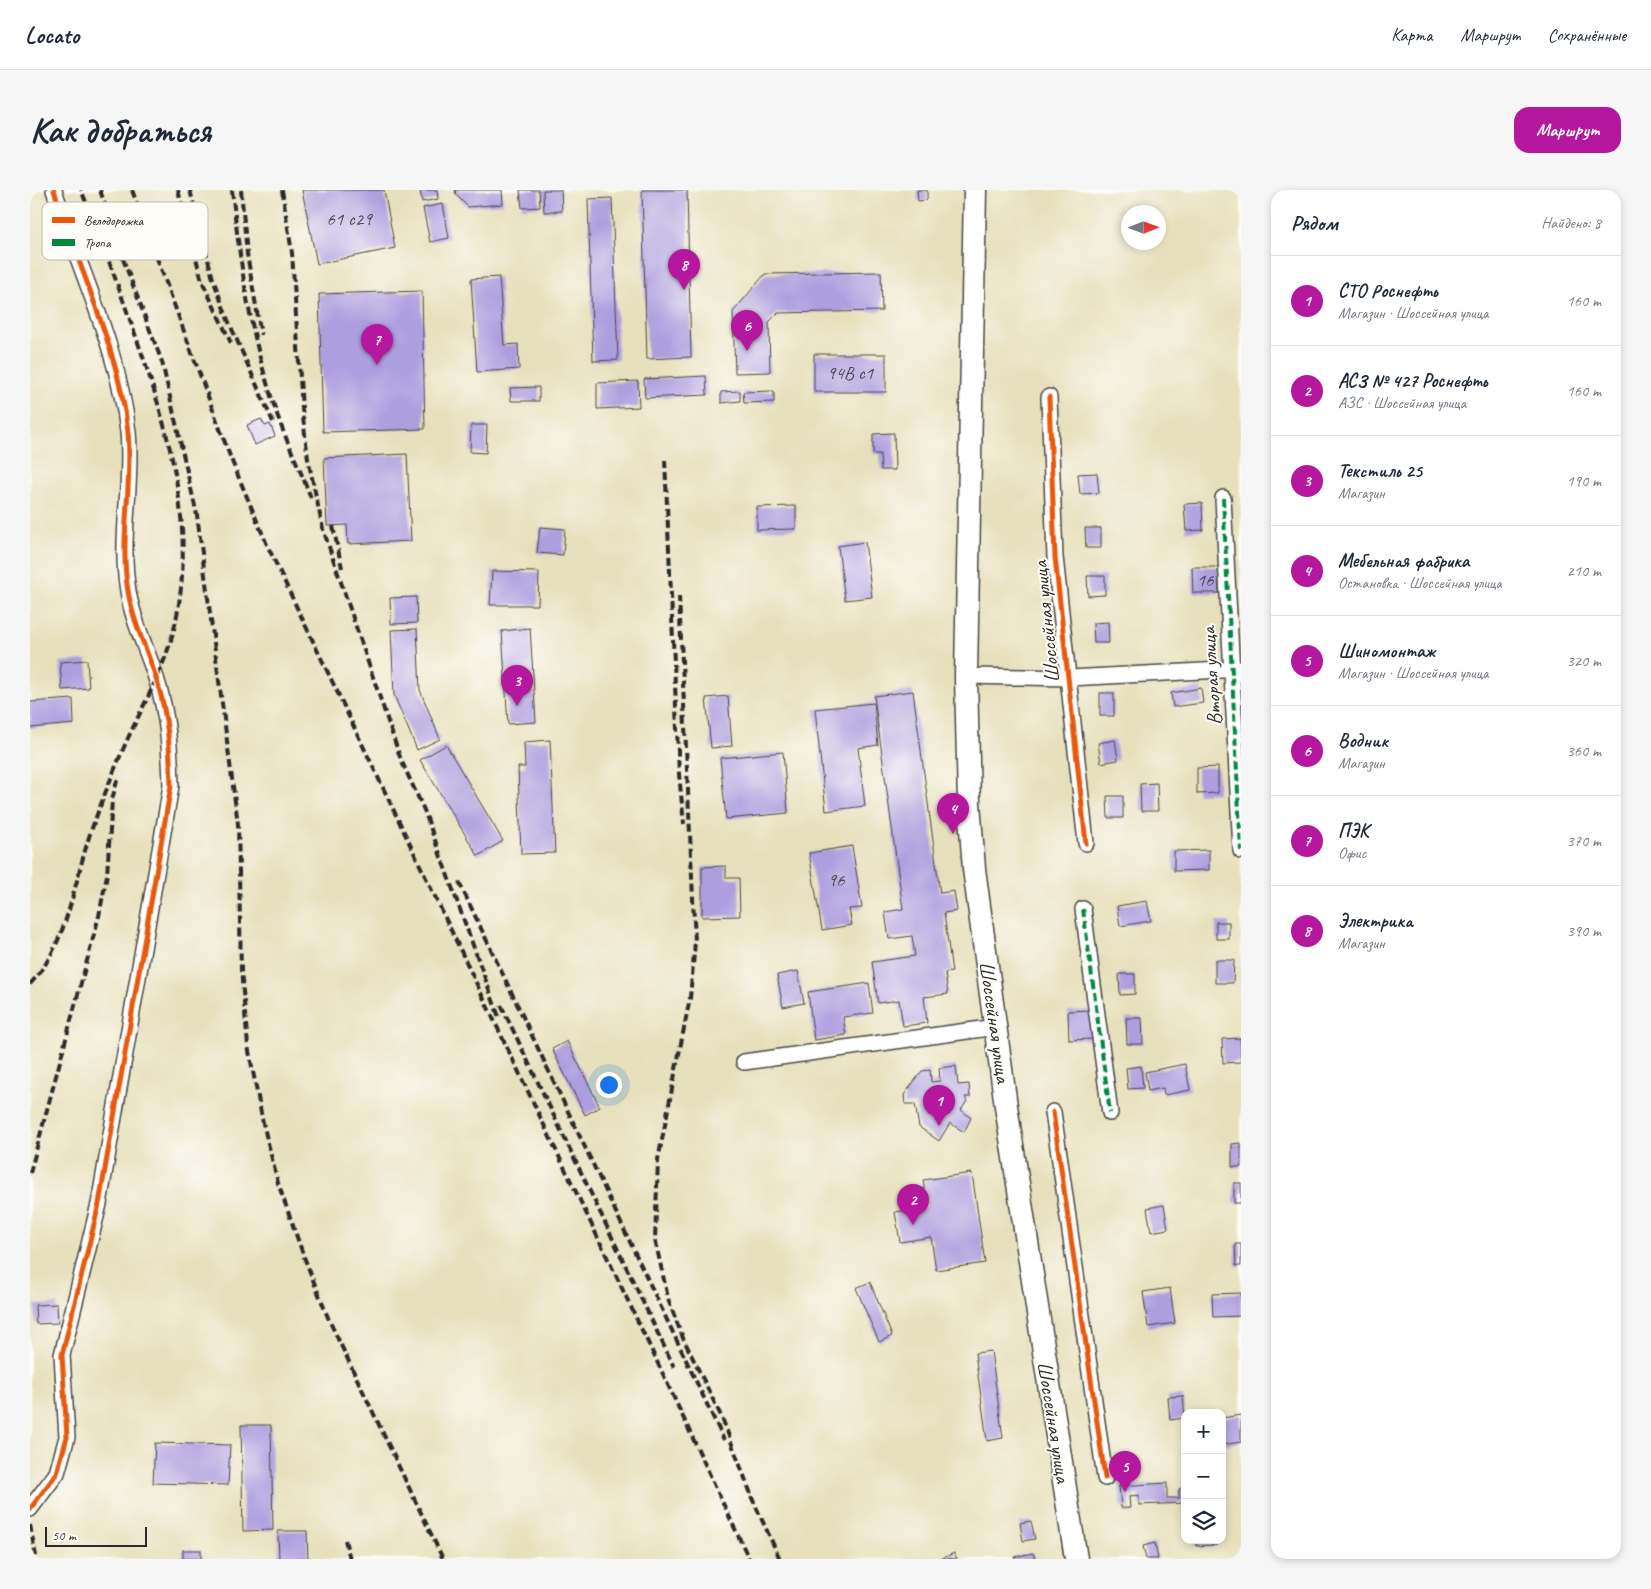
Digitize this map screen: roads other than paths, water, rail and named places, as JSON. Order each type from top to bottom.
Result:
[{"type":"main road","name":"Шоссейная улица","points":[[975,190],[966,676],[966,744],[974,869],[1075,1554]]},
{"type":"street","points":[[54,190],[58,202]]},
{"type":"street","points":[[30,1509],[57,1473],[67,1437],[62,1355],[100,1204],[171,786],[170,736],[164,707],[137,629],[128,591],[125,561],[129,484],[128,434],[122,392],[78,260]]},
{"type":"street","name":"Шоссейная улица","points":[[1050,397],[1055,557],[1086,843]]},
{"type":"street","name":"Вторая улица","points":[[1223,498],[1236,669],[1241,850]]},
{"type":"street","points":[[966,676],[1069,678],[1236,669]]},
{"type":"street","points":[[1083,909],[1110,1113]]},
{"type":"street","points":[[744,1062],[996,1027]]},
{"type":"street","points":[[1053,1112],[1105,1478]]},
{"type":"railway","points":[[81,190],[86,202]]},
{"type":"railway","points":[[100,190],[104,202]]},
{"type":"railway","points":[[132,190],[136,202]]},
{"type":"railway","points":[[178,190],[181,202]]},
{"type":"railway","points":[[190,190],[193,202]]},
{"type":"railway","points":[[232,190],[243,277],[254,333],[278,417],[311,498]]},
{"type":"railway","points":[[241,190],[247,254],[261,335]]},
{"type":"railway","points":[[282,190],[292,253],[302,409],[308,459],[323,529],[401,760],[424,810],[499,1017]]},
{"type":"railway","points":[[30,984],[44,967],[63,927],[99,810],[169,647],[180,593],[183,553],[181,514],[167,435],[156,396],[109,260]]},
{"type":"railway","points":[[123,260],[162,362],[197,515],[238,824],[241,970],[248,1046],[263,1123],[278,1183],[329,1320],[443,1559]]},
{"type":"railway","points":[[158,260],[231,459],[268,547],[662,1372],[749,1559]]},
{"type":"railway","points":[[196,260],[202,281],[231,343]]},
{"type":"railway","points":[[208,260],[228,320],[273,422]]},
{"type":"railway","points":[[665,460],[679,774],[684,824]]},
{"type":"railway","points":[[333,526],[342,568]]},
{"type":"railway","points":[[679,596],[695,942],[690,998],[658,1160],[655,1240],[669,1302],[683,1338],[722,1418],[754,1502]]},
{"type":"railway","points":[[30,1173],[99,916],[107,875],[112,800],[118,777]]},
{"type":"railway","points":[[459,882],[724,1440]]},
{"type":"railway","points":[[501,1005],[674,1367]]},
{"type":"railway","points":[[751,1496],[780,1559]]},
{"type":"railway","points":[[30,1525],[36,1556]]},
{"type":"railway","points":[[345,1540],[350,1559]]},
{"type":"place","name":"Электрика","points":[[684,290]]},
{"type":"place","name":"Водник","points":[[747,351]]},
{"type":"place","name":"ПЭК","points":[[377,365]]},
{"type":"place","name":"Текстиль 25","points":[[517,706]]},
{"type":"place","name":"Мебельная фабрика","points":[[953,834]]},
{"type":"place","name":"СТО Роснефть","points":[[939,1126]]},
{"type":"place","name":"АСЗ № 427 Роснефть","points":[[913,1225]]},
{"type":"place","name":"Шиномонтаж","points":[[1125,1492]]}]
